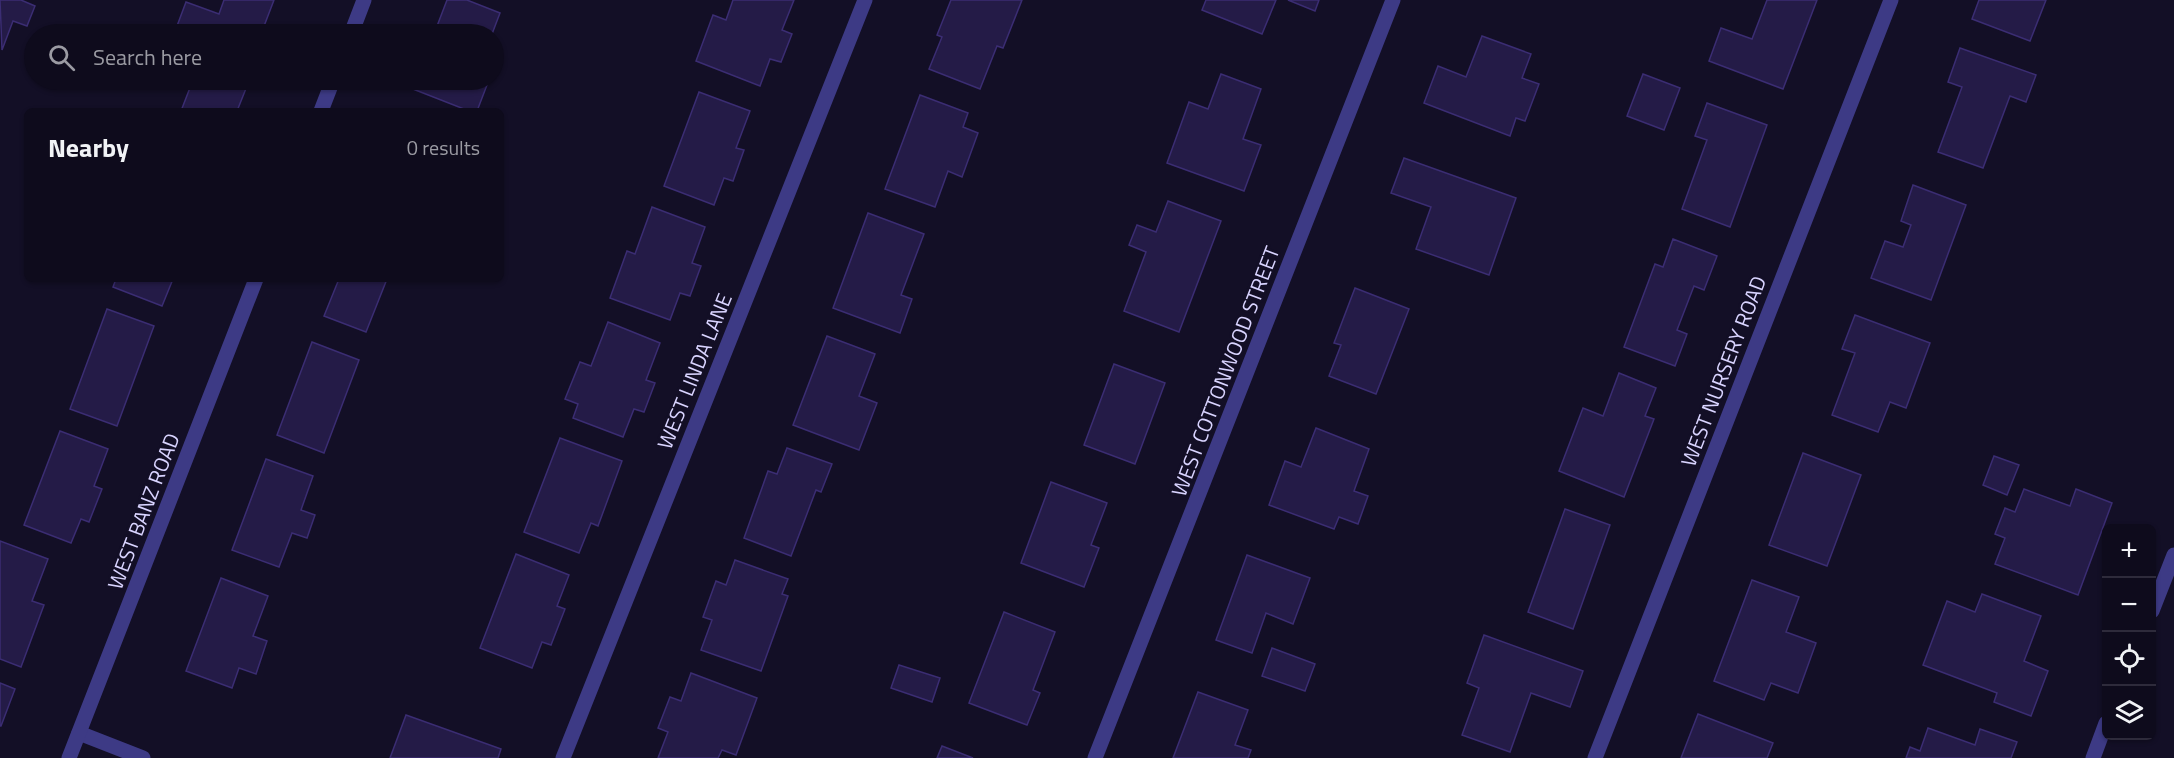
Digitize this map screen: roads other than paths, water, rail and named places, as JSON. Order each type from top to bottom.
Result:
[{"type":"street","points":[[355,24],[364,0]]},
{"type":"street","name":"WEST LINDA LANE","points":[[563,758],[865,0]]},
{"type":"street","name":"WEST COTTONWOOD STREET","points":[[1095,758],[1393,0]]},
{"type":"street","name":"WEST NURSERY ROAD","points":[[1595,758],[1891,0]]},
{"type":"street","points":[[322,108],[329,90]]},
{"type":"street","name":"WEST BANZ ROAD","points":[[69,758],[255,282]]},
{"type":"street","points":[[2156,599],[2174,555]]},
{"type":"street","points":[[79,734],[143,758]]},
{"type":"street","points":[[2093,758],[2102,734]]}]
